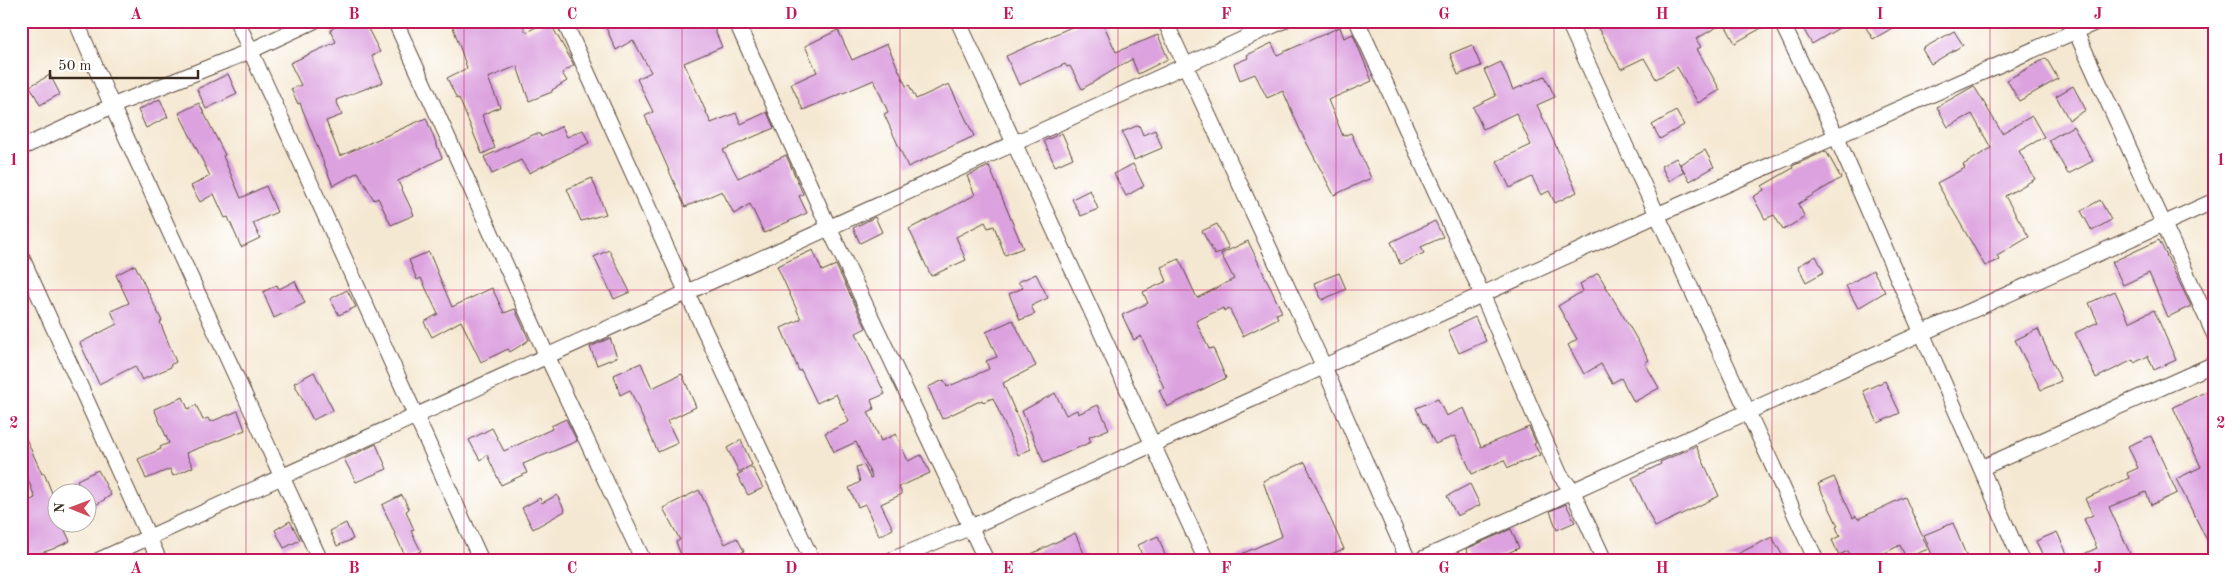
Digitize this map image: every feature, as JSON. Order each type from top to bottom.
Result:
[{"type":"street","points":[[76,21],[112,106],[320,560]]},
{"type":"street","points":[[236,21],[482,560]]},
{"type":"street","points":[[21,148],[112,106],[250,51],[314,21]]},
{"type":"street","points":[[395,21],[547,356],[643,560]]},
{"type":"street","points":[[564,21],[687,293],[812,560]]},
{"type":"street","points":[[736,21],[829,228],[986,560]]},
{"type":"street","points":[[958,21],[1206,560]]},
{"type":"street","points":[[1165,21],[1324,367],[1408,560]]},
{"type":"street","points":[[99,560],[1283,21]]},
{"type":"street","points":[[1357,21],[1482,294],[1560,475],[1572,490],[1604,560]]},
{"type":"street","points":[[1568,21],[1816,560]]},
{"type":"street","points":[[1781,21],[1836,136],[1923,332],[2020,560]]},
{"type":"street","points":[[890,560],[971,527],[1153,445],[1482,294],[1836,136],[2073,26],[2099,21]]},
{"type":"street","points":[[2073,26],[2214,334]]},
{"type":"street","points":[[1420,560],[2214,201]]},
{"type":"street","points":[[21,256],[160,560]]},
{"type":"street","points":[[1981,468],[2214,364]]},
{"type":"building","points":[[346,21],[364,21],[380,52],[372,56],[383,82],[336,100],[342,115],[326,121],[340,156],[426,118],[442,158],[398,181],[414,215],[391,225],[378,198],[374,200],[358,172],[333,186],[300,103],[298,104],[291,89],[301,85],[290,63],[336,42],[330,30]]},
{"type":"building","points":[[451,21],[521,21],[526,32],[549,21],[574,65],[562,73],[567,81],[552,90],[552,92],[529,101],[517,66],[488,78],[500,107],[482,115],[495,148],[482,154],[459,98],[457,99],[447,78],[467,68]]},
{"type":"building","points":[[603,21],[711,21],[722,47],[684,63],[711,123],[736,113],[741,124],[767,112],[774,128],[723,150],[738,178],[786,155],[803,194],[799,196],[807,213],[764,233],[750,204],[734,214],[722,191],[685,207],[645,116],[653,112],[637,79],[651,72],[633,40],[616,50]]},
{"type":"building","points":[[1074,21],[1102,21],[1116,52],[1158,35],[1168,59],[1138,74],[1132,59],[1082,89],[1070,66],[1067,67],[1065,64],[1019,85],[1006,56],[1076,25]]},
{"type":"building","points":[[1594,21],[1772,22],[1735,43],[1724,23],[1696,39],[1701,47],[1697,49],[1720,90],[1698,103],[1677,67],[1656,79],[1644,58],[1621,69]]},
{"type":"building","points":[[1819,21],[1851,21],[1812,44],[1804,30]]},
{"type":"building","points":[[1862,21],[1905,21],[1873,39]]},
{"type":"building","points":[[1340,27],[1344,38],[1353,34],[1372,81],[1328,100],[1343,136],[1351,133],[1371,178],[1334,195],[1301,132],[1283,91],[1267,98],[1255,74],[1240,80],[1234,64],[1248,58],[1247,55],[1272,43],[1277,55]]},
{"type":"building","points":[[838,30],[852,60],[887,44],[906,86],[909,85],[916,99],[949,84],[974,136],[908,167],[884,114],[888,112],[874,80],[803,110],[791,84],[817,72],[805,46]]},
{"type":"building","points":[[1954,31],[1963,45],[1931,64],[1922,49]]},
{"type":"building","points":[[1472,45],[1481,66],[1458,75],[1450,54]]},
{"type":"building","points":[[2046,58],[2058,79],[2019,101],[2007,80]]},
{"type":"building","points":[[1501,62],[1513,90],[1545,76],[1555,97],[1537,105],[1577,192],[1555,203],[1549,191],[1541,195],[1532,177],[1510,188],[1497,161],[1531,145],[1516,113],[1483,129],[1473,107],[1496,96],[1484,70]]},
{"type":"building","points":[[228,74],[237,94],[206,109],[197,89]]},
{"type":"building","points":[[50,75],[60,94],[40,105],[30,86]]},
{"type":"building","points":[[1974,86],[2002,133],[2032,116],[2044,137],[2019,151],[2035,179],[2005,196],[2029,237],[1997,256],[1999,260],[1985,266],[1937,183],[1965,168],[1963,165],[1991,148],[1972,114],[1948,127],[1937,107]]},
{"type":"building","points":[[2073,86],[2086,110],[2069,120],[2056,96]]},
{"type":"building","points":[[160,99],[168,117],[146,128],[138,110]]},
{"type":"building","points":[[199,103],[225,155],[223,156],[241,198],[266,186],[277,212],[253,223],[260,238],[241,247],[228,217],[225,218],[214,194],[200,202],[191,186],[210,176],[179,113]]},
{"type":"building","points":[[1676,111],[1684,125],[1660,139],[1652,125]]},
{"type":"building","points":[[1139,125],[1143,135],[1155,130],[1162,148],[1134,160],[1122,132]]},
{"type":"building","points":[[562,126],[567,137],[583,130],[589,143],[529,173],[521,160],[492,174],[484,157],[535,134],[540,134],[541,137]]},
{"type":"building","points":[[2073,126],[2093,161],[2068,174],[2049,140]]},
{"type":"building","points":[[1062,133],[1073,158],[1055,166],[1044,141]]},
{"type":"building","points":[[1705,150],[1714,167],[1690,181],[1680,164]]},
{"type":"building","points":[[1826,151],[1841,178],[1798,204],[1805,217],[1783,230],[1774,215],[1765,219],[1753,197],[1764,190],[1762,186],[1793,168],[1792,166]]},
{"type":"building","points":[[1676,158],[1684,172],[1669,181],[1661,166]]},
{"type":"building","points":[[1133,164],[1144,186],[1126,196],[1114,174]]},
{"type":"building","points":[[989,166],[1023,248],[1005,255],[994,226],[988,228],[985,222],[956,237],[966,260],[931,276],[909,229],[975,195],[967,176]]},
{"type":"building","points":[[592,178],[606,214],[581,221],[567,189]]},
{"type":"building","points":[[1090,190],[1098,209],[1081,216],[1072,199]]},
{"type":"building","points":[[2100,200],[2111,220],[2092,231],[2081,211]]},
{"type":"building","points":[[875,217],[882,232],[860,243],[853,228]]},
{"type":"building","points":[[1435,221],[1443,237],[1421,247],[1424,253],[1400,264],[1391,242]]},
{"type":"building","points":[[1217,224],[1229,248],[1215,255],[1202,231]]},
{"type":"building","points":[[2159,240],[2191,306],[2168,317],[2149,273],[2123,285],[2112,262]]},
{"type":"building","points":[[1248,241],[1282,312],[1276,314],[1278,318],[1243,336],[1229,308],[1224,311],[1223,308],[1196,321],[1209,349],[1213,348],[1226,378],[1167,407],[1159,390],[1164,388],[1141,336],[1134,340],[1122,315],[1148,303],[1143,292],[1167,281],[1161,267],[1179,259],[1197,298],[1234,279],[1221,254]]},
{"type":"building","points":[[609,250],[630,292],[614,299],[594,257]]},
{"type":"building","points":[[813,250],[822,271],[836,265],[866,328],[856,333],[885,394],[871,400],[874,409],[868,412],[881,441],[896,434],[908,461],[921,455],[930,473],[899,487],[902,494],[881,504],[893,529],[879,536],[865,504],[858,507],[849,488],[860,482],[856,467],[864,465],[870,478],[872,477],[856,442],[834,452],[825,433],[849,422],[836,394],[817,403],[801,370],[799,371],[781,328],[801,319],[777,266]]},
{"type":"building","points":[[429,252],[452,307],[492,288],[504,313],[515,309],[529,340],[510,352],[508,349],[481,362],[461,321],[432,337],[424,322],[438,314],[421,278],[417,280],[409,260]]},
{"type":"building","points":[[1816,256],[1824,272],[1806,282],[1798,266]]},
{"type":"building","points":[[135,265],[162,321],[160,322],[176,362],[170,365],[171,367],[142,380],[135,366],[99,384],[80,343],[117,324],[111,311],[129,303],[116,275]]},
{"type":"building","points":[[1873,270],[1885,292],[1858,308],[1846,286]]},
{"type":"building","points":[[1339,273],[1346,289],[1322,300],[1314,283]]},
{"type":"building","points":[[1598,273],[1649,360],[1645,363],[1659,388],[1634,402],[1621,378],[1612,383],[1601,364],[1584,374],[1568,345],[1577,339],[1558,306],[1583,291],[1580,284]]},
{"type":"building","points":[[1036,274],[1048,298],[1031,306],[1035,314],[1020,320],[1009,294],[1023,288],[1018,282]]},
{"type":"building","points":[[295,281],[305,303],[274,318],[263,292],[277,285],[279,289]]},
{"type":"building","points":[[347,290],[356,307],[339,315],[330,299]]},
{"type":"building","points":[[2115,291],[2129,322],[2154,310],[2176,360],[2154,370],[2148,356],[2134,363],[2133,360],[2096,378],[2075,333],[2098,322],[2089,303]]},
{"type":"building","points":[[1475,317],[1486,341],[1459,353],[1448,330]]},
{"type":"building","points":[[1013,320],[1036,366],[1003,383],[1031,449],[1018,455],[993,398],[983,402],[982,400],[942,419],[928,387],[944,380],[947,387],[989,369],[986,361],[997,357],[986,332]]},
{"type":"building","points":[[2038,329],[2061,381],[2041,390],[2015,340]]},
{"type":"building","points":[[610,338],[617,357],[597,365],[590,347]]},
{"type":"building","points":[[641,363],[652,388],[682,374],[696,407],[667,421],[678,443],[658,452],[630,390],[620,395],[614,375]]},
{"type":"building","points":[[314,372],[333,410],[313,420],[294,383]]},
{"type":"building","points":[[1885,381],[1900,413],[1878,423],[1863,391]]},
{"type":"building","points":[[2214,388],[2214,554],[2176,479],[2201,467],[2173,407]]},
{"type":"building","points":[[1055,393],[1066,415],[1077,410],[1078,414],[1098,405],[1109,429],[1089,437],[1091,442],[1044,463],[1022,411]]},
{"type":"building","points":[[183,397],[188,409],[196,405],[203,420],[208,418],[210,422],[238,411],[245,430],[186,453],[193,467],[173,476],[170,469],[146,479],[138,459],[161,449],[160,447],[169,443],[154,409]]},
{"type":"building","points":[[1438,399],[1446,416],[1464,408],[1481,447],[1529,427],[1536,443],[1534,444],[1540,455],[1508,468],[1504,460],[1472,474],[1455,436],[1435,444],[1425,423],[1423,424],[1416,408]]},
{"type":"building","points":[[566,419],[577,441],[523,464],[527,473],[501,485],[487,455],[480,460],[469,440],[492,428],[504,451],[552,429],[551,426]]},
{"type":"building","points":[[24,434],[48,484],[48,534],[67,534],[70,541],[53,549],[21,559],[21,504],[35,498],[21,461],[21,435]]},
{"type":"building","points":[[2151,436],[2177,493],[2151,505],[2146,492],[2109,507],[2133,560],[2071,560],[2097,548],[2084,519],[2093,515],[2085,499],[2129,478],[2127,473],[2138,468],[2128,446]]},
{"type":"building","points":[[741,440],[752,465],[739,472],[727,448]]},
{"type":"building","points":[[376,444],[387,469],[356,482],[344,459]]},
{"type":"building","points":[[1696,446],[1719,496],[1655,527],[1632,478],[1661,464],[1660,462]]},
{"type":"building","points":[[1305,462],[1344,549],[1329,555],[1331,560],[1228,560],[1282,536],[1263,481]]},
{"type":"building","points":[[752,467],[763,488],[748,495],[737,475]]},
{"type":"building","points":[[98,470],[111,495],[98,504],[98,484],[79,484],[77,480]]},
{"type":"building","points":[[1834,477],[1853,518],[1856,516],[1858,519],[1905,497],[1928,549],[1906,558],[1900,545],[1872,560],[1853,560],[1848,551],[1839,555],[1832,540],[1840,536],[1836,527],[1838,526],[1818,484]]},
{"type":"building","points":[[1470,484],[1480,505],[1457,516],[1447,496]]},
{"type":"building","points":[[699,490],[725,544],[737,538],[744,551],[732,558],[732,560],[683,560],[676,542],[680,540],[663,508]]},
{"type":"building","points":[[402,495],[409,509],[406,511],[414,530],[411,531],[421,551],[406,558],[382,505]]},
{"type":"building","points":[[557,495],[565,511],[533,529],[522,508],[540,498],[542,503]]},
{"type":"building","points":[[1566,504],[1575,522],[1557,530],[1550,511]]},
{"type":"building","points":[[290,521],[300,540],[284,548],[275,530]]},
{"type":"building","points":[[346,523],[353,539],[337,546],[330,531]]},
{"type":"building","points":[[1953,523],[1968,560],[1934,560],[1924,535]]},
{"type":"building","points":[[1511,529],[1519,548],[1492,560],[1471,560],[1466,549]]},
{"type":"building","points":[[2057,532],[2070,560],[2045,560],[2036,541]]},
{"type":"building","points":[[1075,533],[1087,560],[1019,560]]},
{"type":"building","points":[[1158,536],[1165,555],[1151,560],[1144,560],[1138,545]]},
{"type":"building","points":[[1772,537],[1785,560],[1725,560]]}]
